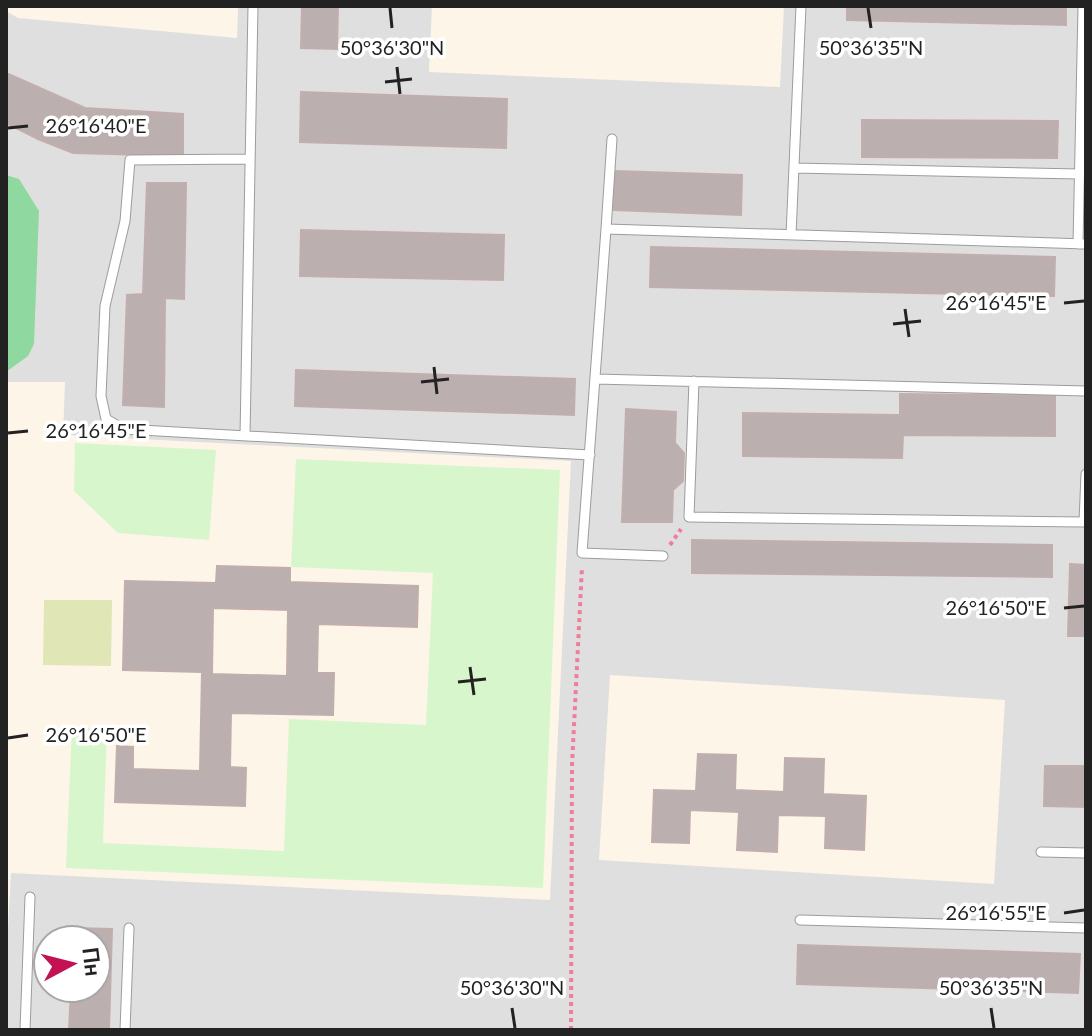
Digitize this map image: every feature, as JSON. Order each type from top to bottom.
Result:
[{"type":"lane","points":[[245,436],[253,6]]},
{"type":"lane","points":[[791,235],[801,6]]},
{"type":"lane","points":[[606,229],[1082,244],[1083,6]]},
{"type":"lane","points":[[612,139],[582,553],[663,556]]},
{"type":"lane","points":[[249,159],[130,160],[125,221],[105,306],[101,396],[106,419],[123,429],[590,455]]},
{"type":"lane","points":[[794,168],[1080,174]]},
{"type":"lane","points":[[595,379],[1086,391]]},
{"type":"lane","points":[[694,381],[689,517],[1084,522],[1086,474]]},
{"type":"lane","points":[[1041,852],[1086,853]]},
{"type":"lane","points":[[25,1030],[30,897]]},
{"type":"lane","points":[[800,920],[1086,928]]},
{"type":"lane","points":[[125,1030],[129,928]]},
{"type":"path","points":[[663,556],[689,517]]},
{"type":"path","points":[[571,1030],[572,765],[582,553]]},
{"type":"shaded area","points":[[6,6],[1086,6],[1086,1030],[6,1030]]},
{"type":"shaded area","points":[[6,6],[238,6],[237,38],[18,18],[6,11]]},
{"type":"shaded area","points":[[432,6],[784,6],[780,87],[429,72]]},
{"type":"shaded area","points":[[6,382],[65,382],[63,435],[571,461],[550,900],[11,873],[6,967]]},
{"type":"shaded area","points":[[610,675],[1005,700],[994,884],[599,860]]},
{"type":"green space","points":[[6,175],[19,179],[39,211],[34,344],[28,356],[6,372]]},
{"type":"green space","points":[[75,443],[216,450],[209,540],[118,533],[74,491]]},
{"type":"green space","points":[[296,459],[560,470],[543,888],[66,868],[72,727],[107,729],[103,843],[284,851],[289,719],[426,725],[433,573],[291,567]]},
{"type":"green space","points":[[44,600],[112,600],[111,666],[43,665]]},
{"type":"building","points":[[302,6],[338,6],[337,49],[301,48]]},
{"type":"building","points":[[847,6],[1066,6],[1066,25],[847,20]]},
{"type":"building","points":[[6,73],[85,108],[183,114],[183,156],[73,153],[38,139],[6,123]]},
{"type":"building","points":[[301,92],[507,99],[506,148],[300,142]]},
{"type":"building","points":[[862,120],[1058,121],[1057,158],[862,157]]},
{"type":"building","points":[[614,171],[742,175],[741,215],[614,210]]},
{"type":"building","points":[[147,183],[186,183],[184,299],[165,298],[164,407],[123,405],[127,295],[143,294]]},
{"type":"building","points":[[301,230],[504,235],[503,280],[300,276]]},
{"type":"building","points":[[651,247],[1055,257],[1054,296],[650,287]]},
{"type":"building","points":[[296,370],[575,379],[574,415],[295,406]]},
{"type":"building","points":[[900,394],[1055,396],[1055,436],[903,435],[902,458],[743,456],[743,413],[900,415]]},
{"type":"building","points":[[626,409],[676,412],[675,443],[684,453],[683,481],[673,490],[672,522],[622,522]]},
{"type":"building","points":[[692,540],[1052,545],[1052,577],[692,573]]},
{"type":"building","points":[[1070,564],[1086,565],[1086,636],[1068,636]]},
{"type":"building","points":[[217,566],[290,568],[290,582],[418,586],[417,627],[318,624],[317,673],[334,673],[333,715],[231,713],[230,767],[246,768],[245,806],[115,802],[117,746],[133,747],[133,769],[200,771],[202,672],[123,670],[125,581],[216,583]],"holes":[[[213,608],[288,610],[287,676],[212,674]]]},
{"type":"building","points":[[698,754],[736,755],[735,790],[784,792],[785,758],[824,759],[823,794],[866,796],[864,850],[825,848],[826,816],[778,815],[777,852],[737,850],[739,812],[690,810],[689,843],[652,842],[654,790],[696,791]]},
{"type":"building","points":[[1045,766],[1086,766],[1086,807],[1044,806]]},
{"type":"building","points":[[798,945],[1080,954],[1078,993],[797,984]]},
{"type":"building","points":[[70,1004],[110,1004],[109,1030],[69,1030]]}]
